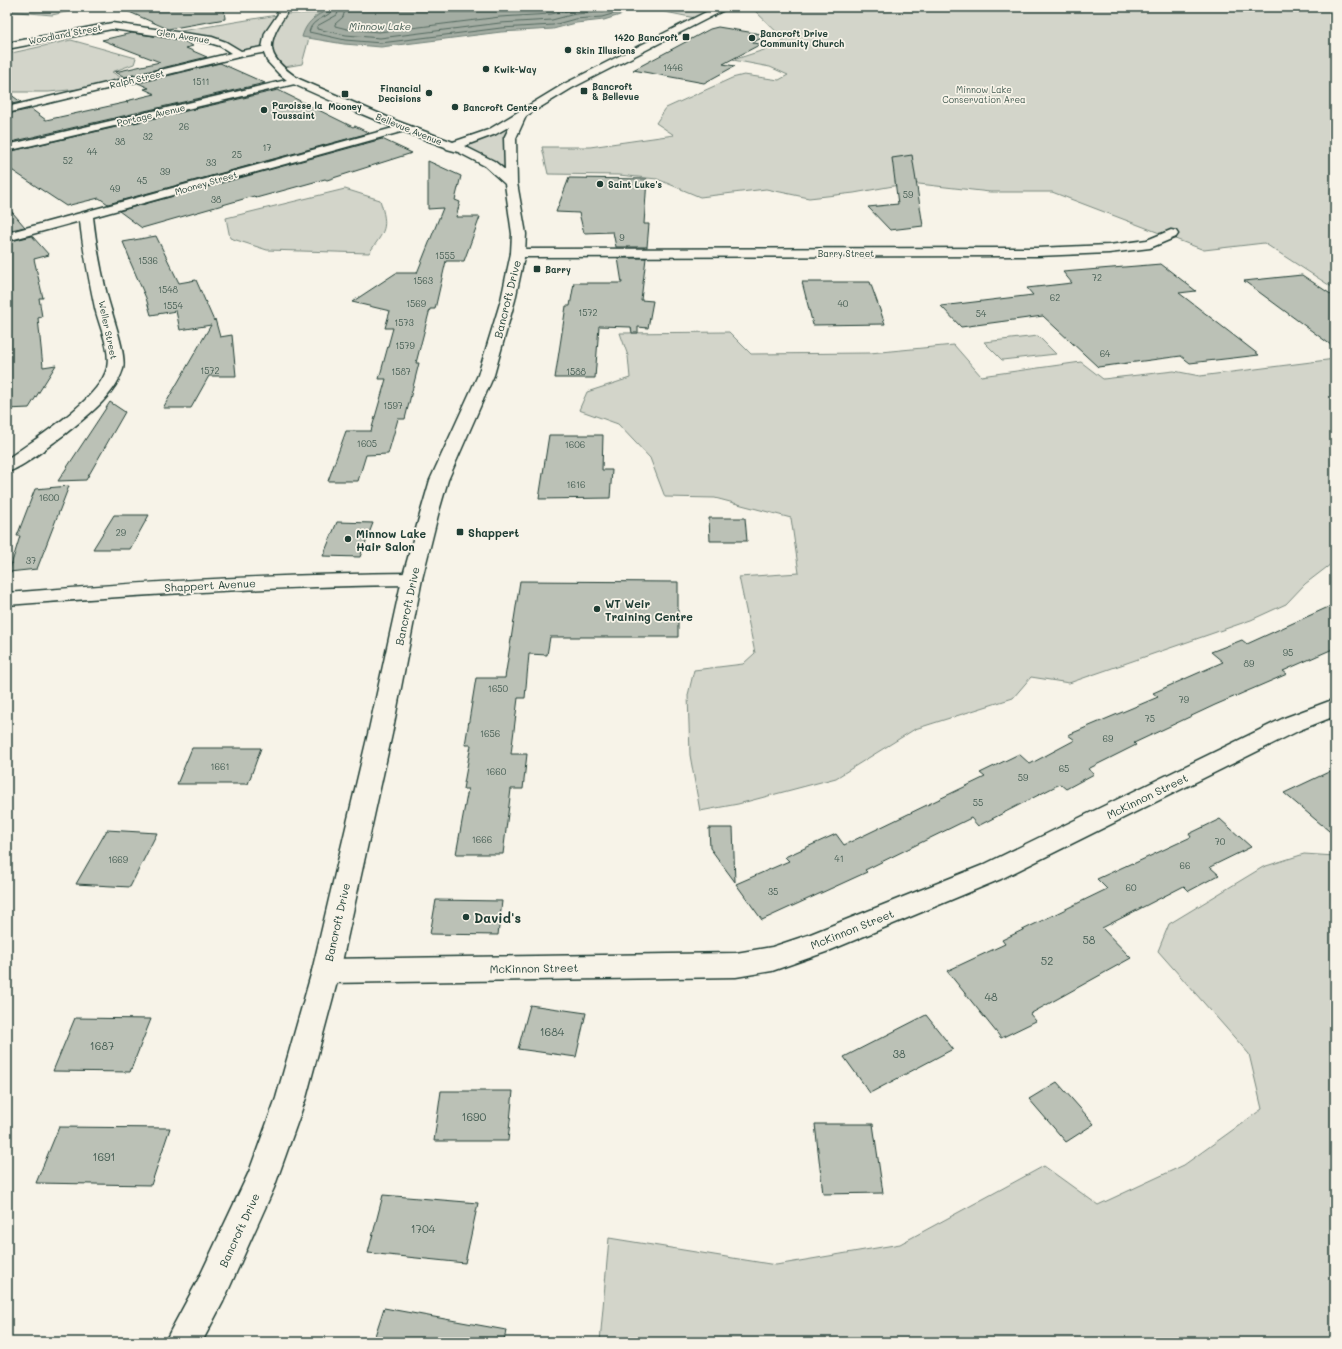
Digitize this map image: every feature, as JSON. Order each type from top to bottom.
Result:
[{"type":"street","points":[[267,49],[268,37],[282,14],[280,7]]},
{"type":"street","points":[[451,147],[492,132],[568,86],[703,17],[726,7]]},
{"type":"street","name":"Woodland Street","points":[[7,46],[99,27],[123,26]]},
{"type":"street","name":"Glen Avenue","points":[[123,26],[212,40],[239,54]]},
{"type":"street","name":"Ralph Street","points":[[7,110],[239,54],[267,49]]},
{"type":"street","name":"Bellevue Avenue","points":[[267,49],[275,66],[295,81],[451,147]]},
{"type":"street","name":"Portage Avenue","points":[[7,148],[295,81]]},
{"type":"street","name":"Bancroft Drive","points":[[183,1342],[211,1290],[263,1177],[291,1098],[326,971],[380,734],[412,579],[430,511],[440,480],[486,375],[508,300],[518,253],[519,234],[511,183],[510,138],[521,115]]},
{"type":"street","name":"Mooney Street","points":[[7,237],[86,217],[404,128]]},
{"type":"street","points":[[451,147],[483,159],[503,173],[511,183]]},
{"type":"street","name":"Weller Street","points":[[7,467],[67,424],[99,396],[112,378],[115,369],[115,358],[88,234],[86,217]]},
{"type":"street","name":"Barry Street","points":[[518,253],[1037,252],[1109,249],[1150,244],[1171,234]]},
{"type":"street","name":"Shappert Avenue","points":[[7,599],[207,585],[412,579]]},
{"type":"street","name":"McKinnon Street","points":[[326,971],[736,965],[772,959],[816,944],[992,872],[1292,724],[1335,707]]},
{"type":"green space","points":[[7,7],[59,7],[70,11],[52,15],[7,11]]},
{"type":"green space","points":[[641,7],[727,7],[700,19]]},
{"type":"green space","name":"Minnow Lake Conservation Area","points":[[751,7],[1335,7],[1335,289],[1264,243],[1204,250],[1052,192],[990,192],[910,183],[854,193],[809,198],[766,189],[700,197],[657,179],[619,175],[548,174],[542,147],[590,147],[674,135],[656,123],[666,108],[732,78],[744,75],[779,80],[788,75],[770,67],[733,60],[770,48],[785,40]]},
{"type":"green space","points":[[322,13],[315,16],[302,64],[279,68],[267,49],[240,54],[230,47],[169,33],[283,14]]},
{"type":"green space","points":[[71,40],[136,58],[134,64],[112,72],[125,80],[98,87],[49,92],[7,92],[7,54]]},
{"type":"green space","points":[[522,115],[505,173],[453,147]]},
{"type":"green space","points":[[345,189],[380,200],[385,223],[384,229],[369,253],[267,250],[230,238],[226,218]]},
{"type":"green space","points":[[729,332],[751,354],[870,353],[954,345],[981,376],[1081,362],[1103,379],[1174,371],[1200,376],[1335,359],[1335,561],[1305,584],[1286,604],[1251,620],[1069,683],[1031,677],[1013,698],[915,729],[836,778],[738,804],[700,811],[690,755],[688,695],[694,670],[743,664],[755,653],[739,577],[799,573],[791,518],[715,498],[665,497],[650,458],[618,424],[579,410],[587,392],[630,378],[628,356],[620,333]]},
{"type":"green space","points":[[1038,336],[1056,354],[1002,360],[984,342]]},
{"type":"green space","points":[[1304,854],[1335,856],[1335,1342],[600,1342],[609,1238],[776,1265],[900,1244],[1044,1166],[1098,1205],[1184,1165],[1262,1109],[1249,1054],[1158,951],[1169,924],[1263,867]]},
{"type":"water","name":"Minnow Lake","points":[[336,7],[641,7],[630,9],[620,15],[604,20],[576,23],[553,29],[501,32],[381,47],[344,44],[302,37],[311,21]]},
{"type":"building","points":[[118,7],[224,7],[225,19],[168,29]]},
{"type":"building","points":[[718,27],[767,35],[752,43],[761,44],[723,64],[735,66],[704,83],[633,70],[710,29]]},
{"type":"building","points":[[132,33],[182,40],[193,46],[186,48],[207,57],[125,77],[115,72],[160,62],[102,40]]},
{"type":"building","points":[[220,63],[265,83],[7,143],[7,114],[31,109],[46,120],[128,102],[126,101],[155,94],[144,89],[149,88],[138,83]]},
{"type":"building","points":[[278,90],[353,127],[355,126],[369,133],[108,204],[99,198],[66,206],[7,167],[7,152]]},
{"type":"building","points":[[7,92],[21,102],[7,105]]},
{"type":"building","points":[[382,139],[412,153],[327,180],[325,179],[256,198],[254,196],[142,228],[119,211]]},
{"type":"building","points":[[912,155],[923,226],[890,230],[868,207],[898,204],[892,158]]},
{"type":"building","points":[[428,161],[461,176],[455,200],[460,202],[456,217],[480,217],[464,261],[446,261],[435,309],[430,309],[416,363],[419,363],[405,419],[398,419],[388,454],[366,455],[358,481],[328,481],[346,431],[371,431],[386,379],[379,379],[393,328],[385,328],[390,311],[352,302],[396,273],[417,273],[443,208],[428,209]]},
{"type":"building","points":[[569,178],[647,179],[644,224],[649,224],[647,247],[616,247],[613,232],[584,233],[579,213],[556,212]]},
{"type":"building","points":[[7,206],[25,227],[7,231]]},
{"type":"building","points":[[32,236],[49,255],[34,259],[43,298],[39,298],[42,317],[38,318],[43,367],[56,365],[29,408],[7,409],[7,242]]},
{"type":"building","points":[[156,236],[179,283],[196,280],[214,321],[215,319],[220,337],[232,335],[236,376],[209,376],[191,408],[163,408],[211,325],[180,330],[176,311],[151,315],[146,298],[123,242]]},
{"type":"building","points":[[618,258],[646,258],[641,300],[653,301],[648,328],[638,327],[638,333],[632,333],[631,327],[599,326],[595,378],[555,378],[566,306],[570,306],[574,283],[622,283]]},
{"type":"building","points":[[1161,264],[1196,291],[1179,293],[1259,355],[1190,363],[1181,356],[1098,367],[1043,316],[961,327],[941,306],[1033,295],[1027,288],[1072,283],[1063,272]]},
{"type":"building","points":[[1302,275],[1335,297],[1335,348],[1244,281]]},
{"type":"building","points":[[802,282],[870,282],[885,324],[813,325]]},
{"type":"building","points":[[110,402],[125,412],[86,480],[58,481]]},
{"type":"building","points":[[549,435],[603,435],[602,470],[612,470],[610,498],[539,499]]},
{"type":"building","points":[[69,486],[37,569],[9,572],[20,536],[17,536],[35,489]]},
{"type":"building","points":[[114,515],[149,515],[130,549],[93,549]]},
{"type":"building","points":[[709,518],[745,518],[747,541],[710,541]]},
{"type":"building","name":"Minnow Lake Hair Salon","points":[[337,522],[373,523],[360,557],[323,556]]},
{"type":"building","points":[[520,581],[678,582],[678,637],[550,637],[547,655],[529,654],[525,698],[518,698],[511,754],[527,754],[523,789],[511,789],[503,854],[456,854],[468,789],[463,789],[471,745],[465,745],[476,678],[505,678]]},
{"type":"building","points":[[1335,604],[1335,648],[1283,671],[1287,674],[1215,705],[1134,743],[1136,745],[1088,769],[1094,774],[1066,789],[1060,784],[978,826],[971,818],[865,870],[867,872],[762,920],[736,884],[789,861],[785,857],[836,834],[844,845],[985,777],[980,773],[1019,754],[1030,764],[1075,740],[1068,735],[1158,697],[1153,693],[1223,662],[1211,652],[1242,640],[1247,644]]},
{"type":"building","points":[[192,748],[261,748],[248,784],[177,784]]},
{"type":"building","points":[[1335,769],[1335,836],[1284,793]]},
{"type":"building","points":[[1220,819],[1251,847],[1210,867],[1219,875],[1189,891],[1184,886],[1102,928],[1131,958],[1030,1014],[1036,1021],[1001,1038],[947,971],[1005,944],[1002,940],[1107,889],[1097,879],[1191,837],[1189,834]]},
{"type":"building","points":[[709,828],[733,828],[735,882],[710,848]]},
{"type":"building","points":[[107,830],[157,833],[130,887],[76,884]]},
{"type":"building","name":"David's","points":[[436,900],[502,901],[498,935],[430,934]]},
{"type":"building","points":[[530,1005],[586,1013],[576,1057],[518,1049]]},
{"type":"building","points":[[926,1015],[953,1049],[870,1093],[844,1057]]},
{"type":"building","points":[[75,1018],[151,1019],[130,1072],[53,1071]]},
{"type":"building","points":[[1057,1082],[1094,1124],[1066,1142],[1029,1099]]},
{"type":"building","points":[[441,1091],[513,1091],[508,1141],[434,1141]]},
{"type":"building","points":[[815,1124],[873,1124],[883,1193],[823,1194]]},
{"type":"building","points":[[59,1127],[170,1128],[151,1185],[36,1183]]},
{"type":"building","points":[[383,1195],[478,1203],[465,1263],[368,1253]]},
{"type":"building","points":[[384,1308],[506,1330],[504,1342],[373,1342]]},
{"type":"place","name":"1420 Bancroft","points":[[686,37]]},
{"type":"place","name":"Bancroft Drive Community Church","points":[[752,38]]},
{"type":"place","name":"Skin Illusions","points":[[568,50]]},
{"type":"place","name":"Kwik-Way","points":[[486,69]]},
{"type":"place","name":"Bancroft & Bellevue","points":[[584,91]]},
{"type":"place","name":"Financial Decisions","points":[[429,93]]},
{"type":"place","name":"Mooney","points":[[345,94]]},
{"type":"place","name":"Bancroft Centre","points":[[455,107]]},
{"type":"place","name":"Paroisse la Toussaint","points":[[264,110]]},
{"type":"place","name":"Saint Luke's","points":[[600,184]]},
{"type":"place","name":"Barry","points":[[537,269]]},
{"type":"place","name":"Shappert","points":[[460,532]]},
{"type":"place","name":"Minnow Lake Hair Salon","points":[[348,539]]},
{"type":"place","name":"WT Weir Training Centre","points":[[597,609]]},
{"type":"place","name":"David's","points":[[466,917]]}]
